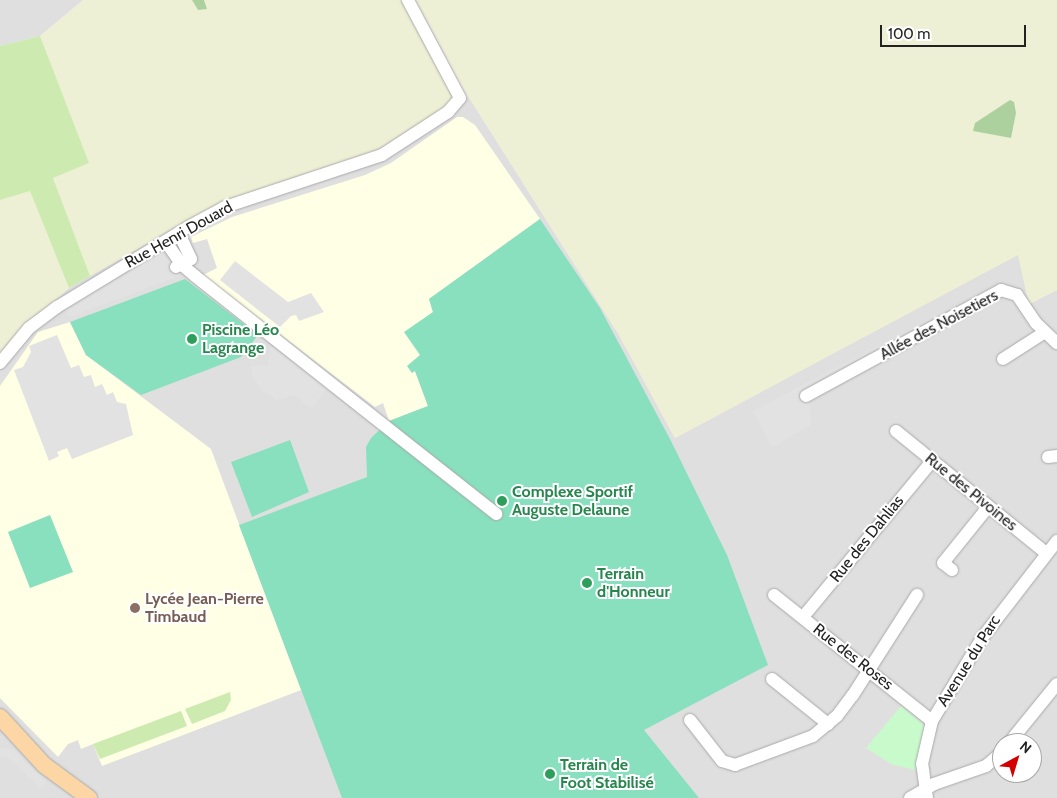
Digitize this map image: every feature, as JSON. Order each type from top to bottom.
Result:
[{"type":"main road","points":[[0,718],[44,765],[88,798]]},
{"type":"street","name":"Rue Henri Douard","points":[[0,362],[29,328],[57,307],[179,233],[225,207],[382,155],[458,102],[456,91],[408,0]]},
{"type":"street","points":[[178,266],[189,261],[190,255],[179,233]]},
{"type":"street","points":[[166,242],[178,266],[496,514]]},
{"type":"street","name":"Allée des Noisetiers","points":[[806,396],[1001,290],[1017,295],[1045,332],[1057,343]]},
{"type":"street","points":[[1002,359],[1045,332]]},
{"type":"street","name":"Rue des Pivoines","points":[[896,430],[1046,553]]},
{"type":"street","name":"Rue des Dahlias","points":[[803,617],[932,461]]},
{"type":"street","points":[[952,570],[943,563],[988,507]]},
{"type":"street","name":"Avenue du Parc","points":[[926,794],[922,764],[932,721],[982,638],[1057,541]]},
{"type":"street","name":"Rue des Roses","points":[[774,595],[932,721]]},
{"type":"street","points":[[690,720],[722,761],[736,765],[813,736],[828,724],[870,670],[917,595]]},
{"type":"street","points":[[772,679],[828,724]]},
{"type":"street","points":[[1017,733],[1057,684]]},
{"type":"street","points":[[910,798],[926,794],[934,784],[986,766],[992,761]]},
{"type":"shaded area","points":[[0,0],[83,0],[40,36],[0,46]]},
{"type":"shaded area","points":[[84,0],[192,0],[198,10],[206,9],[204,0],[402,0],[453,96],[445,110],[385,148],[229,201],[177,226],[90,276],[53,178],[89,163],[40,36]]},
{"type":"shaded area","points":[[416,0],[1057,0],[1057,290],[1029,304],[1018,255],[675,438],[619,335],[468,96]]},
{"type":"shaded area","points":[[468,96],[619,335],[675,438],[1018,254],[1029,304],[1057,290],[1057,798],[0,798],[0,354],[27,324],[69,288],[177,226],[229,201],[385,148]]},
{"type":"shaded area","points":[[457,117],[463,117],[475,125],[540,219],[429,299],[433,312],[415,371],[428,406],[389,421],[383,403],[375,407],[203,275],[217,268],[207,239],[193,243],[191,237],[232,217],[365,175],[391,163]]},
{"type":"shaded area","points":[[30,190],[69,288],[27,324],[0,354],[0,200]]},
{"type":"shaded area","points":[[162,253],[182,275],[70,317],[65,309]]},
{"type":"shaded area","points":[[235,261],[288,302],[311,293],[324,312],[299,321],[296,315],[291,316],[280,327],[220,280]]},
{"type":"shaded area","points":[[998,283],[1000,286],[809,389],[811,425],[772,447],[753,411]]},
{"type":"shaded area","name":"Lycée Jean-Pierre Timbaud","points":[[70,322],[86,355],[211,449],[301,690],[102,766],[93,744],[81,749],[78,740],[68,744],[58,757],[0,698],[0,386],[38,332]]},
{"type":"shaded area","points":[[57,335],[71,368],[79,365],[84,377],[91,375],[95,387],[102,384],[107,395],[113,392],[117,402],[126,404],[133,435],[72,459],[67,448],[57,452],[59,456],[49,461],[14,370],[23,367],[31,352],[29,346]]},
{"type":"shaded area","points":[[271,346],[327,388],[311,408],[295,395],[276,400],[262,390],[252,376],[251,366],[267,365]]},
{"type":"shaded area","points":[[0,747],[14,750],[47,782],[41,789],[8,758],[0,757]]},
{"type":"green space","points":[[192,0],[204,0],[207,9],[198,10]]},
{"type":"green space","points":[[40,36],[89,163],[53,178],[90,276],[69,288],[30,191],[0,200],[0,46]]},
{"type":"green space","points":[[1010,100],[1014,102],[1016,113],[1011,138],[973,131],[975,123]]},
{"type":"green space","name":"Complexe Sportif Auguste Delaune","points":[[540,219],[600,308],[671,441],[727,555],[768,665],[644,730],[699,798],[342,798],[239,525],[367,477],[366,447],[371,438],[389,421],[428,406],[415,371],[412,373],[407,366],[420,355],[404,332],[433,312],[429,299]]},
{"type":"green space","points":[[185,279],[258,335],[241,357],[141,395],[86,355],[70,322]]},
{"type":"green space","points":[[290,440],[309,492],[252,517],[231,462]]},
{"type":"green space","points":[[50,515],[73,572],[30,588],[8,532]]},
{"type":"green space","points":[[230,692],[231,700],[225,711],[192,724],[185,709]]},
{"type":"green space","points":[[901,706],[924,725],[916,770],[893,765],[866,748]]},
{"type":"green space","points":[[181,711],[187,726],[100,759],[93,744]]},
{"type":"place","name":"Piscine Léo Lagrange","points":[[192,339]]},
{"type":"place","name":"Complexe Sportif Auguste Delaune","points":[[502,501]]},
{"type":"place","name":"Terrain d'Honneur","points":[[587,583]]},
{"type":"place","name":"Lycée Jean-Pierre Timbaud","points":[[135,608]]},
{"type":"place","name":"Terrain de Foot Stabilisé","points":[[550,774]]}]
